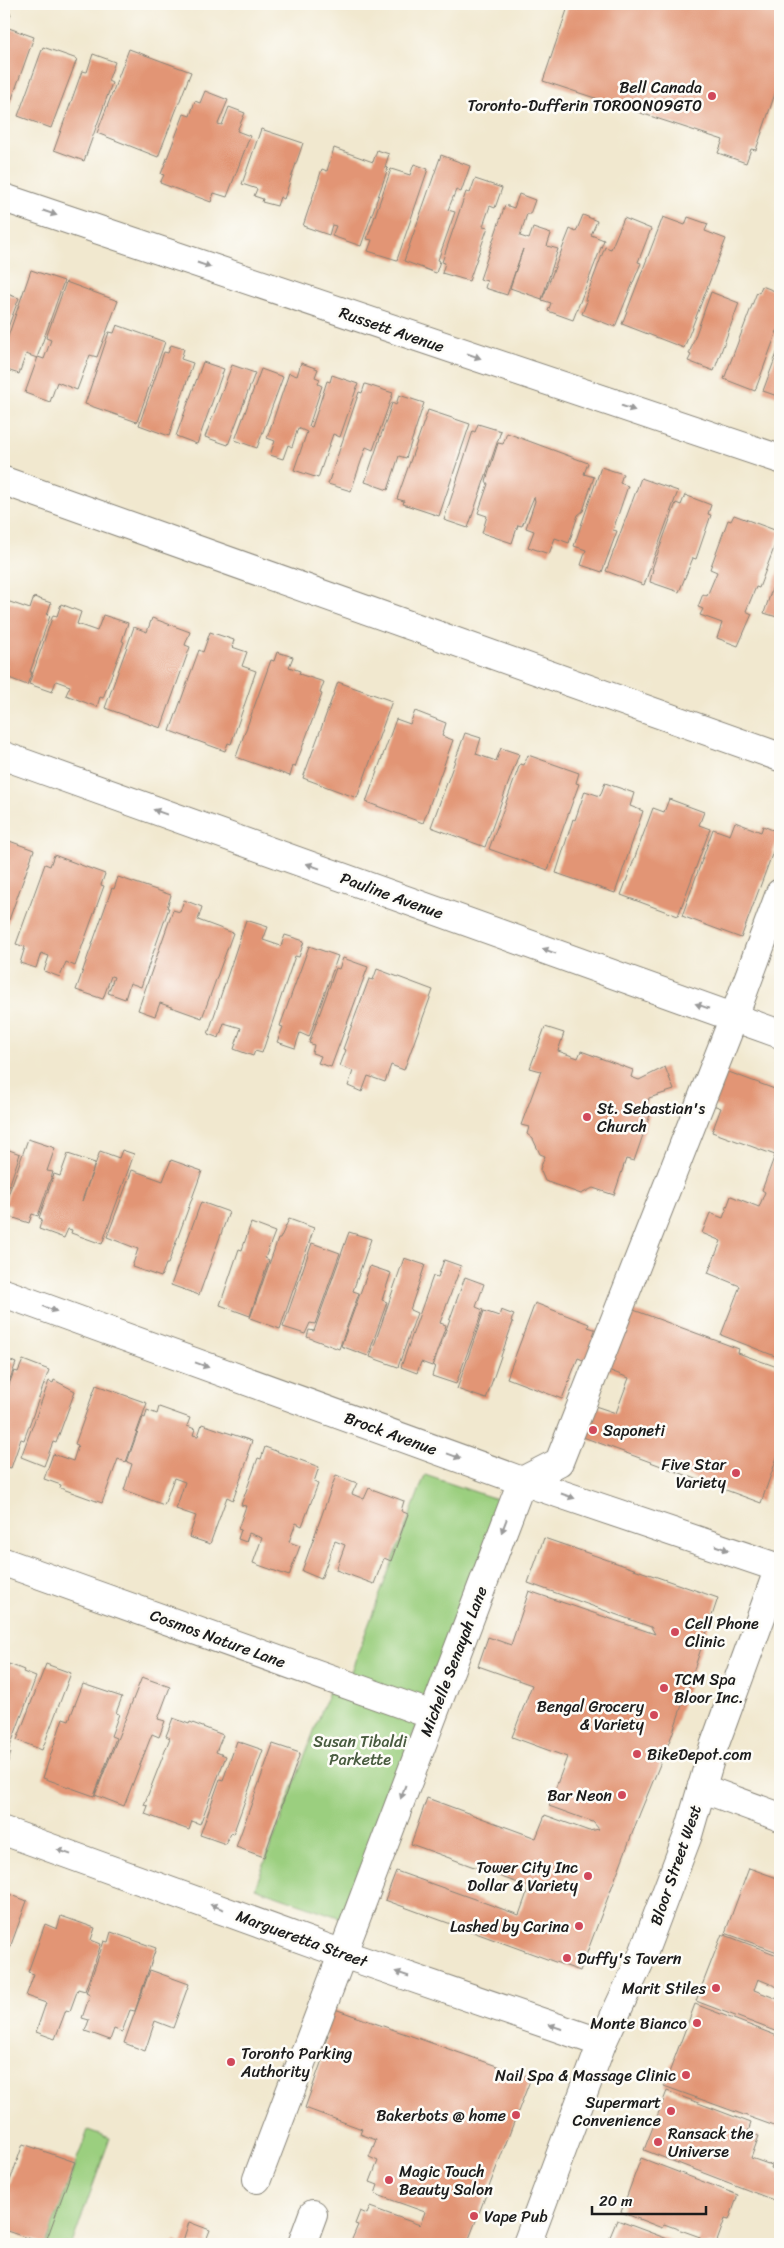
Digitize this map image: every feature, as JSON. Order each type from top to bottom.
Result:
[{"type":"street","name":"Russett Avenue","points":[[4,198],[780,460]]},
{"type":"street","points":[[4,481],[780,757]]},
{"type":"street","name":"Pauline Avenue","points":[[4,756],[780,1034]]},
{"type":"street","points":[[522,1481],[559,1462],[734,1018],[780,893]]},
{"type":"street","name":"Brock Avenue","points":[[4,1293],[522,1481],[780,1566]]},
{"type":"street","name":"Michelle Senayah Lane","points":[[257,2179],[522,1481]]},
{"type":"street","name":"Cosmos Nature Lane","points":[[4,1562],[432,1715]]},
{"type":"street","name":"Bloor Street West","points":[[527,2244],[602,2043],[642,1960],[688,1835],[713,1749],[780,1566]]},
{"type":"street","points":[[701,1788],[780,1817]]},
{"type":"street","name":"Margueretta Street","points":[[4,1831],[343,1954],[602,2043]]},
{"type":"street","points":[[302,2244],[313,2214]]},
{"type":"green space","name":"Susan Tibaldi Parkette","points":[[425,1475],[502,1501],[344,1919],[255,1888],[329,1691],[342,1695]]},
{"type":"green space","points":[[88,2130],[110,2138],[72,2244],[46,2244]]},
{"type":"building","points":[[569,4],[780,4],[780,79],[756,150],[751,149],[746,163],[718,153],[723,140],[543,81]]},
{"type":"building","points":[[4,11],[11,14],[6,27],[34,37],[4,121]]},
{"type":"building","points":[[43,47],[77,59],[51,128],[18,116]]},
{"type":"building","points":[[129,49],[191,72],[158,157],[97,133]]},
{"type":"building","points":[[93,54],[115,62],[108,81],[112,83],[84,161],[54,150],[82,71],[87,72]]},
{"type":"building","points":[[205,91],[228,100],[218,124],[222,125],[229,107],[245,113],[237,131],[250,136],[227,197],[214,193],[211,202],[160,183],[164,175],[161,174],[184,114],[190,116],[195,101],[200,103]]},
{"type":"building","points":[[261,129],[303,143],[284,199],[280,197],[277,206],[262,202],[263,199],[254,196],[257,189],[242,184]]},
{"type":"building","points":[[334,148],[373,162],[377,150],[389,154],[385,167],[388,168],[361,246],[332,236],[336,226],[332,225],[329,235],[303,226],[322,169],[327,171]]},
{"type":"building","points":[[441,155],[470,166],[461,192],[456,190],[448,210],[455,212],[438,260],[440,261],[436,273],[404,261]]},
{"type":"building","points":[[414,164],[428,169],[397,260],[368,251],[372,240],[367,239],[391,169],[410,175]]},
{"type":"building","points":[[475,179],[502,188],[495,208],[490,206],[483,226],[488,227],[469,281],[442,273],[445,263],[442,262],[466,192],[470,193]]},
{"type":"building","points":[[519,194],[535,200],[530,214],[527,214],[520,236],[529,239],[533,228],[551,234],[547,246],[558,249],[542,299],[510,288],[523,249],[507,295],[485,288],[487,281],[480,279],[505,205],[514,208]]},
{"type":"building","points":[[583,215],[597,221],[591,235],[604,240],[573,320],[548,311],[551,303],[542,300],[570,229],[576,232]]},
{"type":"building","points":[[663,217],[685,225],[688,217],[708,224],[705,231],[726,239],[684,348],[622,324]]},
{"type":"building","points":[[624,218],[651,229],[638,262],[641,263],[615,327],[582,314],[587,301],[585,300],[605,247],[611,249]]},
{"type":"building","points":[[31,270],[64,281],[37,358],[26,354],[19,374],[4,369],[4,348]]},
{"type":"building","points":[[66,282],[118,301],[97,357],[90,355],[77,390],[57,382],[50,402],[25,393],[38,357],[44,359],[51,340],[46,338]]},
{"type":"building","points":[[762,286],[780,293],[780,323],[755,391],[724,379],[757,292],[759,293]]},
{"type":"building","points":[[711,292],[739,303],[714,371],[688,361]]},
{"type":"building","points":[[4,293],[19,298],[4,338]]},
{"type":"building","points":[[117,325],[165,342],[137,422],[85,404],[109,332],[114,333]]},
{"type":"building","points":[[171,345],[184,349],[181,359],[193,363],[169,436],[139,425],[164,352],[168,353]]},
{"type":"building","points":[[780,345],[780,397],[763,391]]},
{"type":"building","points":[[203,362],[224,369],[197,444],[176,436]]},
{"type":"building","points":[[301,363],[318,369],[315,377],[320,379],[318,384],[322,386],[309,426],[312,427],[327,381],[330,382],[332,375],[358,384],[340,437],[333,434],[318,478],[294,470],[307,432],[298,428],[292,447],[288,445],[283,459],[270,455],[275,441],[267,438],[289,373],[297,376]]},
{"type":"building","points":[[232,365],[255,373],[228,445],[205,437]]},
{"type":"building","points":[[261,369],[283,377],[257,448],[235,440]]},
{"type":"building","points":[[365,384],[393,393],[373,450],[366,447],[351,491],[328,484],[359,392],[362,393]]},
{"type":"building","points":[[399,395],[424,403],[406,458],[399,456],[388,490],[365,482],[392,403],[396,405]]},
{"type":"building","points":[[428,410],[470,424],[439,516],[403,504],[404,501],[397,499]]},
{"type":"building","points":[[478,424],[501,431],[468,528],[444,520],[473,431],[475,432]]},
{"type":"building","points":[[507,433],[588,463],[584,474],[594,477],[583,511],[578,515],[569,543],[555,538],[549,554],[528,547],[534,531],[526,528],[535,501],[534,497],[522,526],[518,525],[512,543],[482,533],[487,516],[478,513],[488,484],[486,481],[498,443],[503,444]]},
{"type":"building","points":[[601,467],[623,474],[620,483],[628,486],[613,530],[617,531],[602,572],[581,565],[586,550],[574,546]]},
{"type":"building","points":[[641,478],[678,491],[644,585],[606,571]]},
{"type":"building","points":[[685,495],[711,505],[708,514],[711,515],[696,559],[693,558],[679,592],[650,582],[652,569],[676,503],[681,505]]},
{"type":"building","points":[[734,515],[780,532],[759,588],[756,587],[746,611],[752,614],[738,646],[717,638],[722,623],[700,615],[703,609],[698,607],[703,594],[707,596],[717,572],[710,569],[728,520],[731,521]]},
{"type":"building","points":[[780,565],[780,618],[764,613]]},
{"type":"building","points":[[34,597],[51,603],[47,615],[50,616],[27,685],[4,676],[7,664],[4,663],[4,600],[30,609]]},
{"type":"building","points":[[61,604],[81,612],[77,624],[97,631],[103,615],[128,623],[122,641],[124,642],[103,698],[100,697],[97,707],[66,695],[70,686],[56,681],[52,692],[29,684],[53,615],[57,616]]},
{"type":"building","points":[[152,618],[190,632],[185,645],[190,647],[161,728],[105,708],[134,627],[147,632]]},
{"type":"building","points":[[210,632],[234,640],[232,647],[247,652],[242,666],[256,671],[231,744],[228,743],[225,751],[170,731],[199,650],[203,652]]},
{"type":"building","points":[[277,652],[293,657],[289,667],[300,671],[299,674],[324,682],[320,693],[322,694],[290,776],[236,757],[271,660],[274,661]]},
{"type":"building","points":[[338,682],[392,701],[357,798],[303,778]]},
{"type":"building","points":[[415,711],[446,723],[442,736],[453,740],[423,823],[366,802],[396,719],[410,724]]},
{"type":"building","points":[[465,733],[481,738],[476,754],[496,761],[501,748],[519,754],[485,847],[431,827]]},
{"type":"building","points":[[528,755],[579,773],[576,783],[579,784],[548,870],[489,849],[520,764],[524,765]]},
{"type":"building","points":[[605,783],[634,793],[630,806],[643,811],[615,893],[556,873],[573,819],[575,820],[585,791],[600,796]]},
{"type":"building","points":[[669,799],[704,812],[699,825],[710,829],[678,916],[621,895],[653,808],[664,812]]},
{"type":"building","points":[[735,822],[761,832],[763,826],[780,833],[741,938],[682,916],[713,829],[730,835]]},
{"type":"building","points":[[4,839],[34,850],[5,931],[4,930]]},
{"type":"building","points":[[54,855],[105,874],[101,885],[104,886],[75,966],[66,962],[60,977],[44,971],[49,956],[41,953],[36,968],[20,963],[25,947],[16,944],[45,864],[50,866]]},
{"type":"building","points":[[118,877],[171,895],[167,908],[169,908],[141,987],[130,983],[125,999],[108,993],[114,977],[111,976],[103,999],[76,990],[112,888],[114,889]]},
{"type":"building","points":[[184,900],[202,907],[198,920],[233,933],[202,1018],[160,1003],[155,1016],[138,1010],[173,910],[180,912]]},
{"type":"building","points":[[246,920],[268,927],[263,940],[281,946],[285,935],[304,941],[299,957],[295,956],[262,1053],[255,1051],[253,1056],[234,1049],[241,1028],[224,1023],[219,1038],[208,1034]]},
{"type":"building","points":[[309,946],[338,956],[309,1037],[300,1033],[295,1048],[277,1042],[283,1027],[280,1026]]},
{"type":"building","points":[[343,958],[368,967],[331,1067],[318,1063],[321,1056],[312,1053],[314,1045],[309,1043],[336,968],[339,969]]},
{"type":"building","points":[[377,969],[433,990],[404,1070],[391,1065],[385,1082],[368,1076],[362,1092],[348,1086],[353,1071],[340,1066],[346,1050],[343,1049],[369,979],[373,980]]},
{"type":"building","name":"St. Sebastian's Church","points":[[545,1027],[564,1033],[558,1051],[578,1058],[581,1051],[633,1070],[631,1077],[639,1080],[665,1067],[674,1090],[649,1098],[646,1108],[652,1109],[634,1161],[626,1159],[614,1195],[593,1188],[581,1194],[545,1181],[540,1169],[545,1156],[540,1154],[533,1139],[527,1134],[529,1127],[521,1125],[541,1071],[530,1068]]},
{"type":"building","points":[[726,1071],[780,1091],[780,1358],[721,1335],[740,1286],[708,1273],[721,1241],[702,1233],[710,1213],[723,1218],[731,1196],[759,1207],[765,1192],[762,1190],[775,1155],[712,1132],[721,1108],[713,1105]]},
{"type":"building","points":[[28,1139],[55,1148],[47,1171],[53,1172],[38,1216],[32,1214],[29,1223],[8,1216],[11,1206],[5,1204]]},
{"type":"building","points":[[4,1148],[20,1154],[4,1201]]},
{"type":"building","points":[[122,1150],[134,1154],[102,1244],[71,1233],[72,1230],[68,1229],[64,1238],[39,1229],[42,1219],[39,1218],[54,1174],[60,1176],[68,1154],[95,1163],[82,1201],[100,1151],[119,1158]]},
{"type":"building","points":[[171,1160],[202,1171],[168,1264],[166,1264],[161,1277],[132,1267],[138,1249],[107,1237],[132,1170],[163,1181]]},
{"type":"building","points":[[201,1202],[229,1212],[199,1295],[171,1285]]},
{"type":"building","points":[[289,1219],[314,1228],[280,1329],[250,1318],[278,1239],[280,1239]]},
{"type":"building","points":[[251,1223],[275,1232],[265,1258],[269,1260],[250,1316],[220,1305],[239,1249],[242,1250]]},
{"type":"building","points":[[349,1232],[371,1239],[353,1291],[359,1293],[339,1349],[307,1337],[309,1330],[314,1331]]},
{"type":"building","points":[[312,1243],[340,1253],[315,1324],[310,1323],[305,1334],[283,1327]]},
{"type":"building","points":[[404,1258],[425,1265],[410,1310],[417,1313],[398,1367],[370,1357]]},
{"type":"building","points":[[444,1260],[461,1266],[440,1323],[446,1325],[432,1366],[421,1362],[417,1373],[401,1367],[433,1276],[438,1277]]},
{"type":"building","points":[[370,1266],[391,1273],[382,1300],[387,1302],[368,1356],[341,1346]]},
{"type":"building","points":[[465,1277],[484,1284],[476,1307],[483,1310],[456,1384],[432,1376],[435,1366],[433,1366]]},
{"type":"building","points":[[535,1303],[589,1324],[588,1327],[603,1332],[591,1363],[578,1358],[562,1399],[507,1378]]},
{"type":"building","points":[[631,1309],[739,1349],[738,1353],[780,1368],[780,1449],[761,1503],[583,1437],[595,1406],[616,1413],[629,1378],[608,1370]]},
{"type":"building","points":[[501,1310],[514,1315],[511,1321],[513,1322],[486,1399],[457,1389],[484,1311],[499,1316]]},
{"type":"building","points":[[4,1358],[16,1363],[4,1395]]},
{"type":"building","points":[[23,1360],[49,1370],[24,1440],[21,1439],[11,1468],[4,1466],[4,1398],[14,1371],[18,1372]]},
{"type":"building","points":[[54,1380],[75,1391],[56,1443],[53,1442],[44,1466],[21,1457],[49,1381],[53,1383]]},
{"type":"building","points":[[96,1385],[147,1403],[126,1462],[118,1459],[102,1503],[60,1488],[61,1485],[44,1479],[53,1454],[73,1461],[78,1445],[75,1444]]},
{"type":"building","points":[[159,1407],[190,1418],[187,1426],[195,1429],[193,1435],[198,1436],[202,1424],[252,1441],[233,1500],[227,1497],[210,1544],[189,1537],[196,1516],[176,1509],[185,1482],[174,1478],[164,1505],[124,1490],[132,1464],[127,1462],[143,1417],[145,1418],[147,1410],[157,1414]]},
{"type":"building","points":[[265,1447],[319,1467],[314,1482],[318,1484],[302,1526],[296,1523],[289,1542],[300,1546],[289,1576],[253,1563],[262,1538],[249,1533],[246,1542],[238,1539],[241,1530],[238,1529],[246,1506],[241,1505],[258,1458],[261,1459]]},
{"type":"building","points":[[336,1475],[357,1483],[352,1494],[364,1499],[369,1488],[404,1501],[401,1511],[408,1514],[391,1561],[384,1558],[374,1584],[336,1570],[345,1545],[335,1541],[321,1579],[302,1571]]},
{"type":"building","points":[[544,1538],[718,1598],[672,1735],[580,1971],[385,1900],[396,1871],[519,1915],[529,1887],[411,1844],[427,1798],[536,1838],[545,1815],[589,1831],[599,1829],[593,1822],[549,1806],[567,1757],[512,1737],[532,1685],[478,1666],[488,1637],[511,1645],[529,1591],[655,1634],[651,1627],[528,1583]]},
{"type":"building","points":[[9,1664],[36,1677],[8,1752],[11,1753],[7,1764],[4,1763],[4,1680]]},
{"type":"building","points":[[46,1664],[71,1673],[42,1750],[17,1740]]},
{"type":"building","points":[[142,1677],[170,1687],[158,1719],[165,1721],[159,1737],[152,1734],[124,1806],[95,1795]]},
{"type":"building","points":[[83,1684],[122,1697],[116,1713],[119,1714],[111,1736],[116,1738],[94,1796],[43,1778],[63,1718],[69,1720]]},
{"type":"building","points":[[173,1718],[189,1724],[190,1722],[223,1735],[216,1752],[226,1756],[200,1824],[192,1821],[189,1830],[145,1814],[148,1806],[144,1805],[170,1738],[166,1736]]},
{"type":"building","points":[[237,1741],[263,1750],[233,1834],[230,1833],[226,1844],[200,1835],[220,1779],[223,1780]]},
{"type":"building","points":[[273,1744],[300,1753],[264,1857],[236,1847]]},
{"type":"building","points":[[749,1868],[780,1879],[780,1953],[725,1933]]},
{"type":"building","points":[[4,1892],[27,1901],[4,1964]]},
{"type":"building","points":[[61,1916],[95,1928],[91,1940],[101,1944],[85,1991],[78,1989],[70,2011],[66,2010],[55,2039],[36,2032],[46,2003],[26,1996],[34,1974],[28,1972],[45,1924],[57,1929]]},
{"type":"building","points":[[111,1932],[156,1948],[135,2011],[130,2010],[122,2032],[114,2029],[110,2040],[85,2031],[89,2020],[82,2018],[90,1995],[86,1993],[104,1941],[108,1942]]},
{"type":"building","points":[[722,1934],[780,1956],[780,1988],[758,1979],[754,1990],[780,2000],[780,2033],[696,2001]]},
{"type":"building","points":[[150,1970],[189,1984],[173,2028],[155,2021],[145,2051],[124,2043]]},
{"type":"building","points":[[695,2004],[780,2037],[780,2128],[664,2086]]},
{"type":"building","points":[[329,2007],[531,2078],[467,2244],[350,2244],[358,2225],[355,2224],[360,2211],[367,2214],[370,2207],[420,2225],[425,2212],[375,2194],[378,2185],[370,2182],[378,2161],[369,2157],[376,2140],[360,2134],[362,2129],[305,2108],[322,2060],[319,2060],[328,2035],[320,2033]]},
{"type":"building","points":[[667,2091],[751,2123],[748,2132],[759,2136],[751,2158],[771,2165],[770,2168],[780,2173],[780,2191],[776,2201],[644,2150]]},
{"type":"building","points":[[23,2144],[75,2162],[45,2244],[4,2230],[4,2198]]},
{"type":"building","points":[[641,2158],[738,2195],[729,2220],[725,2219],[716,2244],[697,2244],[700,2237],[664,2224],[662,2228],[621,2212]]},
{"type":"building","points":[[617,2220],[681,2244],[607,2244]]},
{"type":"building","points":[[189,2222],[210,2230],[205,2243],[209,2244],[182,2244]]},
{"type":"place","name":"Bell Canada Toronto-Dufferin TOROON09GT0","points":[[712,96]]},
{"type":"place","name":"St. Sebastian's Church","points":[[587,1117]]},
{"type":"place","name":"Saponeti","points":[[593,1430]]},
{"type":"place","name":"Five Star Variety","points":[[736,1473]]},
{"type":"place","name":"Cell Phone Clinic","points":[[675,1632]]},
{"type":"place","name":"TCM Spa Bloor Inc.","points":[[664,1688]]},
{"type":"place","name":"Bengal Grocery & Variety","points":[[654,1715]]},
{"type":"place","name":"BikeDepot.com","points":[[637,1754]]},
{"type":"place","name":"Bar Neon","points":[[622,1795]]},
{"type":"place","name":"Tower City Inc Dollar & Variety","points":[[588,1876]]},
{"type":"place","name":"Lashed by Carina","points":[[579,1926]]},
{"type":"place","name":"Duffy's Tavern","points":[[567,1958]]},
{"type":"place","name":"Marit Stiles","points":[[716,1988]]},
{"type":"place","name":"Monte Bianco","points":[[697,2023]]},
{"type":"place","name":"Toronto Parking Authority","points":[[231,2062]]},
{"type":"place","name":"Nail Spa & Massage Clinic","points":[[686,2075]]},
{"type":"place","name":"Supermart Convenience","points":[[671,2111]]},
{"type":"place","name":"Bakerbots @ home","points":[[516,2115]]},
{"type":"place","name":"Ransack the Universe","points":[[658,2142]]},
{"type":"place","name":"Magic Touch Beauty Salon","points":[[389,2180]]},
{"type":"place","name":"Vape Pub","points":[[474,2216]]}]
